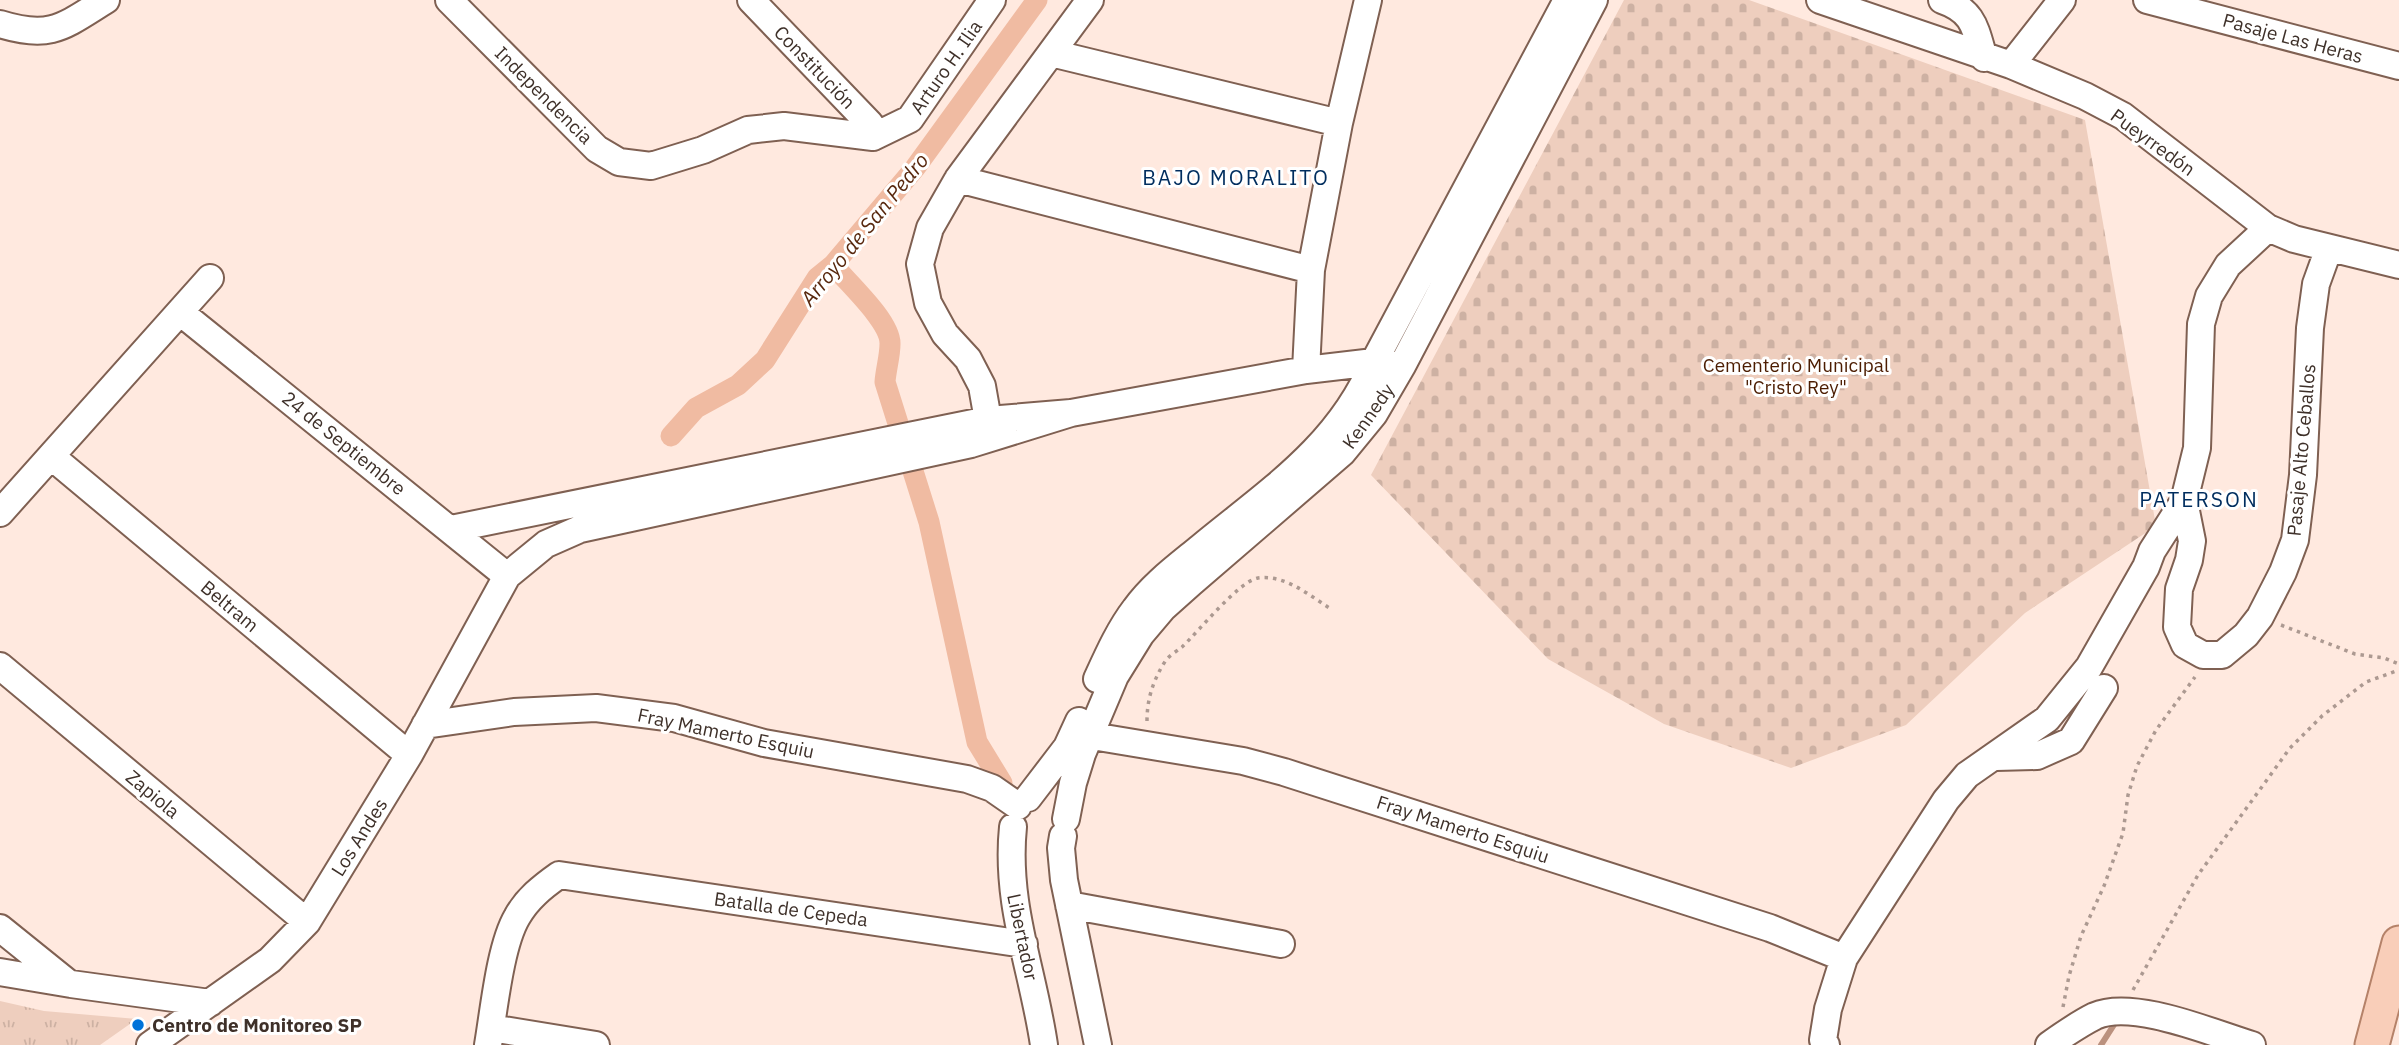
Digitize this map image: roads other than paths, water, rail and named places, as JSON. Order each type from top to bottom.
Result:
[{"type":"main road","points":[[2372,1045],[2399,943]]},
{"type":"street","points":[[0,24],[29,32],[60,28],[106,0]]},
{"type":"street","name":"Independencia","points":[[449,0],[597,149],[619,162],[652,166],[704,150],[748,130],[784,126],[873,137]]},
{"type":"street","name":"Constitución","points":[[751,0],[870,124],[873,137]]},
{"type":"street","name":"Arturo H. Ilia","points":[[873,137],[910,120],[992,0]]},
{"type":"street","points":[[975,429],[982,386],[968,359],[944,334],[928,303],[920,264],[930,228],[958,179],[1090,0]]},
{"type":"street","points":[[1306,370],[1311,270],[1339,123],[1368,0]]},
{"type":"street","name":"Kennedy","points":[[1064,827],[1082,734],[1109,652],[1136,607],[1162,578],[1303,463],[1345,417],[1366,383],[1374,362],[1567,0]]},
{"type":"street","name":"Kennedy","points":[[1020,810],[1082,734],[1141,634],[1163,608],[1342,453],[1374,414],[1402,366],[1594,0]]},
{"type":"street","name":"Pueyrredón","points":[[1820,0],[2011,65],[2085,96],[2123,116],[2268,228],[2294,239],[2399,265]]},
{"type":"street","points":[[1942,0],[1956,5],[1973,19],[1984,58]]},
{"type":"street","points":[[2011,65],[2062,0]]},
{"type":"street","name":"Pasaje Las Heras","points":[[2147,0],[2399,66]]},
{"type":"street","points":[[1051,53],[1339,123]]},
{"type":"street","points":[[958,179],[1311,270]]},
{"type":"street","points":[[1826,1045],[1823,1040],[1828,1009],[1843,958],[1946,800],[1967,775],[2047,719],[2089,667],[2146,567],[2152,551],[2184,501],[2197,448],[2201,324],[2209,296],[2228,265],[2268,228]]},
{"type":"street","name":"Pasaje Alto Ceballos","points":[[2184,501],[2192,541],[2179,589],[2177,627],[2185,645],[2203,655],[2222,655],[2246,635],[2260,617],[2283,572],[2295,540],[2303,475],[2310,328],[2316,284],[2329,248]]},
{"type":"street","points":[[0,513],[210,278]]},
{"type":"street","name":"24 de Septiembre","points":[[180,312],[507,576]]},
{"type":"street","points":[[507,576],[546,544],[580,529],[975,429],[1306,370],[1374,362],[1402,366]]},
{"type":"street","points":[[451,529],[897,449]]},
{"type":"street","name":"Beltram","points":[[52,457],[409,755]]},
{"type":"street","name":"Los Andes","points":[[150,1045],[271,960],[307,922],[409,755],[507,576]]},
{"type":"street","name":"Zapiola","points":[[0,666],[307,922]]},
{"type":"street","points":[[1996,757],[2037,756],[2071,741],[2104,688]]},
{"type":"street","name":"Fray Mamerto Esquiu","points":[[425,725],[514,712],[596,708],[674,718],[764,743],[967,779],[992,788],[1020,810]]},
{"type":"street","name":"Fray Mamerto Esquiu","points":[[1082,734],[1243,761],[1284,772],[1757,924],[1843,958]]},
{"type":"street","points":[[1064,827],[1049,847],[1032,848],[1018,839],[1020,810],[1042,795],[1051,797],[1064,810],[1064,827],[1061,848],[1069,905],[1098,1045]]},
{"type":"street","name":"Libertador","points":[[1020,810],[1011,878],[1044,1045]]},
{"type":"street","name":"Batalla de Cepeda","points":[[490,1036],[508,940],[517,917],[538,890],[559,875],[1024,944]]},
{"type":"street","points":[[1069,905],[1281,944]]},
{"type":"street","points":[[0,928],[71,984]]},
{"type":"street","points":[[0,972],[211,1003]]},
{"type":"street","points":[[2054,1041],[2096,1016],[2122,1010],[2147,1013],[2252,1045]]},
{"type":"street","points":[[490,1036],[596,1045]]},
{"type":"waterway","name":"Arroyo de San Pedro","points":[[671,436],[696,408],[738,385],[765,360],[817,278],[833,265],[915,168],[1037,0]]},
{"type":"waterway","points":[[833,265],[876,314],[888,335],[890,349],[885,382],[929,522],[977,742],[1002,783]]},
{"type":"waterway","points":[[2101,1045],[2117,1020]]},
{"type":"place","name":"Centro de Monitoreo SP","points":[[138,1025]]},
{"type":"district","name":"BAJO MORALITO","points":[[1236,177]]},
{"type":"district","name":"PATERSON","points":[[2199,499]]},
{"type":"park label","name":"Cementerio Municipal \"Cristo Rey\"","points":[[1796,376]]}]
